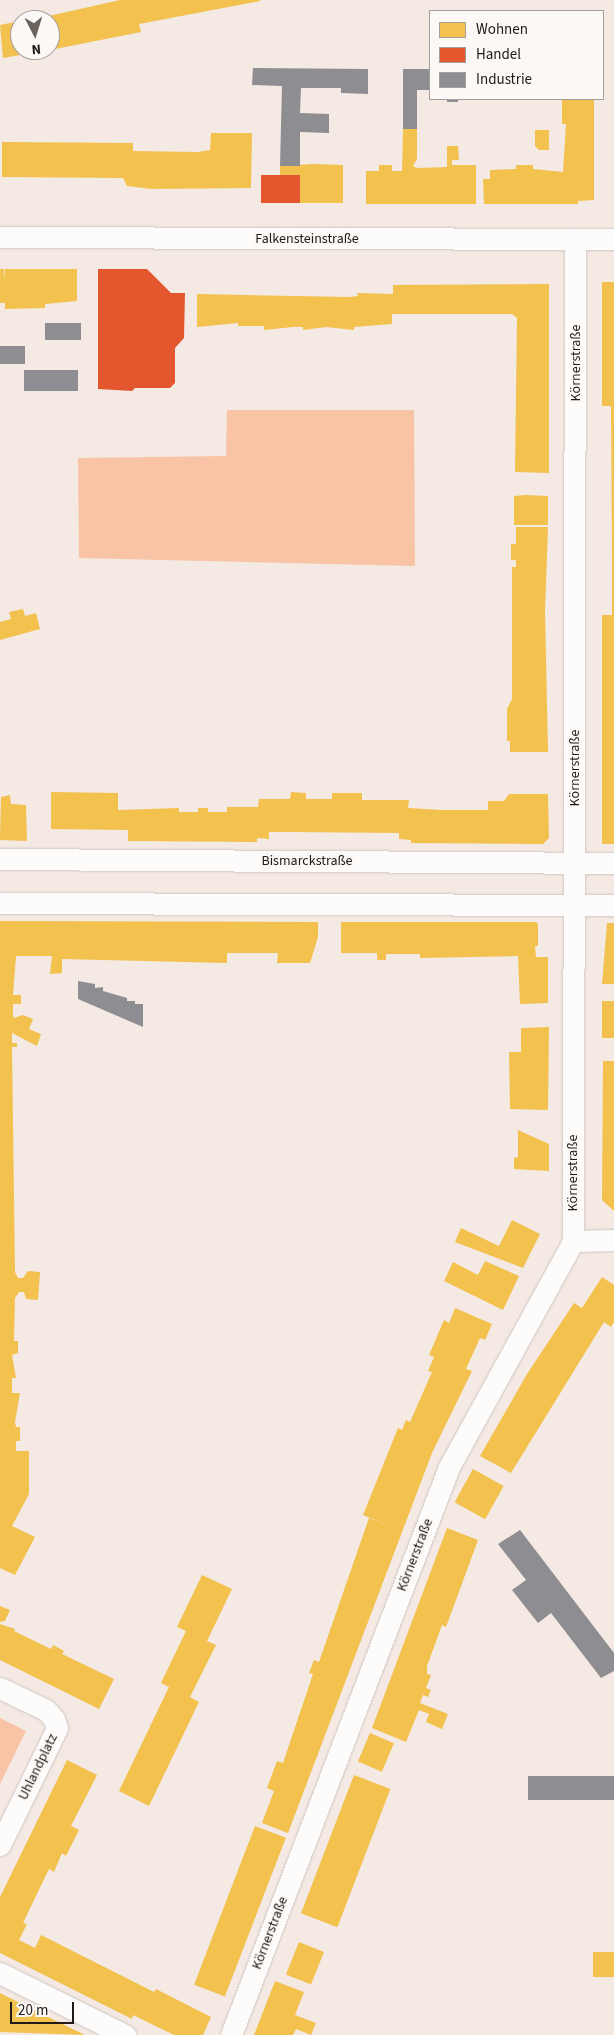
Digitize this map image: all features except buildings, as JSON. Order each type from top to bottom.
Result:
[{"type":"street","name":"Falkensteinstraße","points":[[0,237],[614,238]]},
{"type":"street","name":"Körnerstraße","points":[[231,2035],[449,1467],[573,1241],[576,239]]},
{"type":"street","name":"Bismarckstraße","points":[[0,859],[614,863]]},
{"type":"street","points":[[0,903],[614,905]]},
{"type":"street","points":[[573,1241],[614,1240]]},
{"type":"street","name":"Uhlandplatz","points":[[0,1688],[46,1710],[54,1720],[57,1728],[0,1845]]},
{"type":"street","points":[[0,1973],[125,2035]]},
{"type":"shaded area","points":[[227,410],[414,410],[415,566],[79,558],[78,458],[226,456]]},
{"type":"shaded area","points":[[0,1718],[26,1731],[0,1784]]}]
